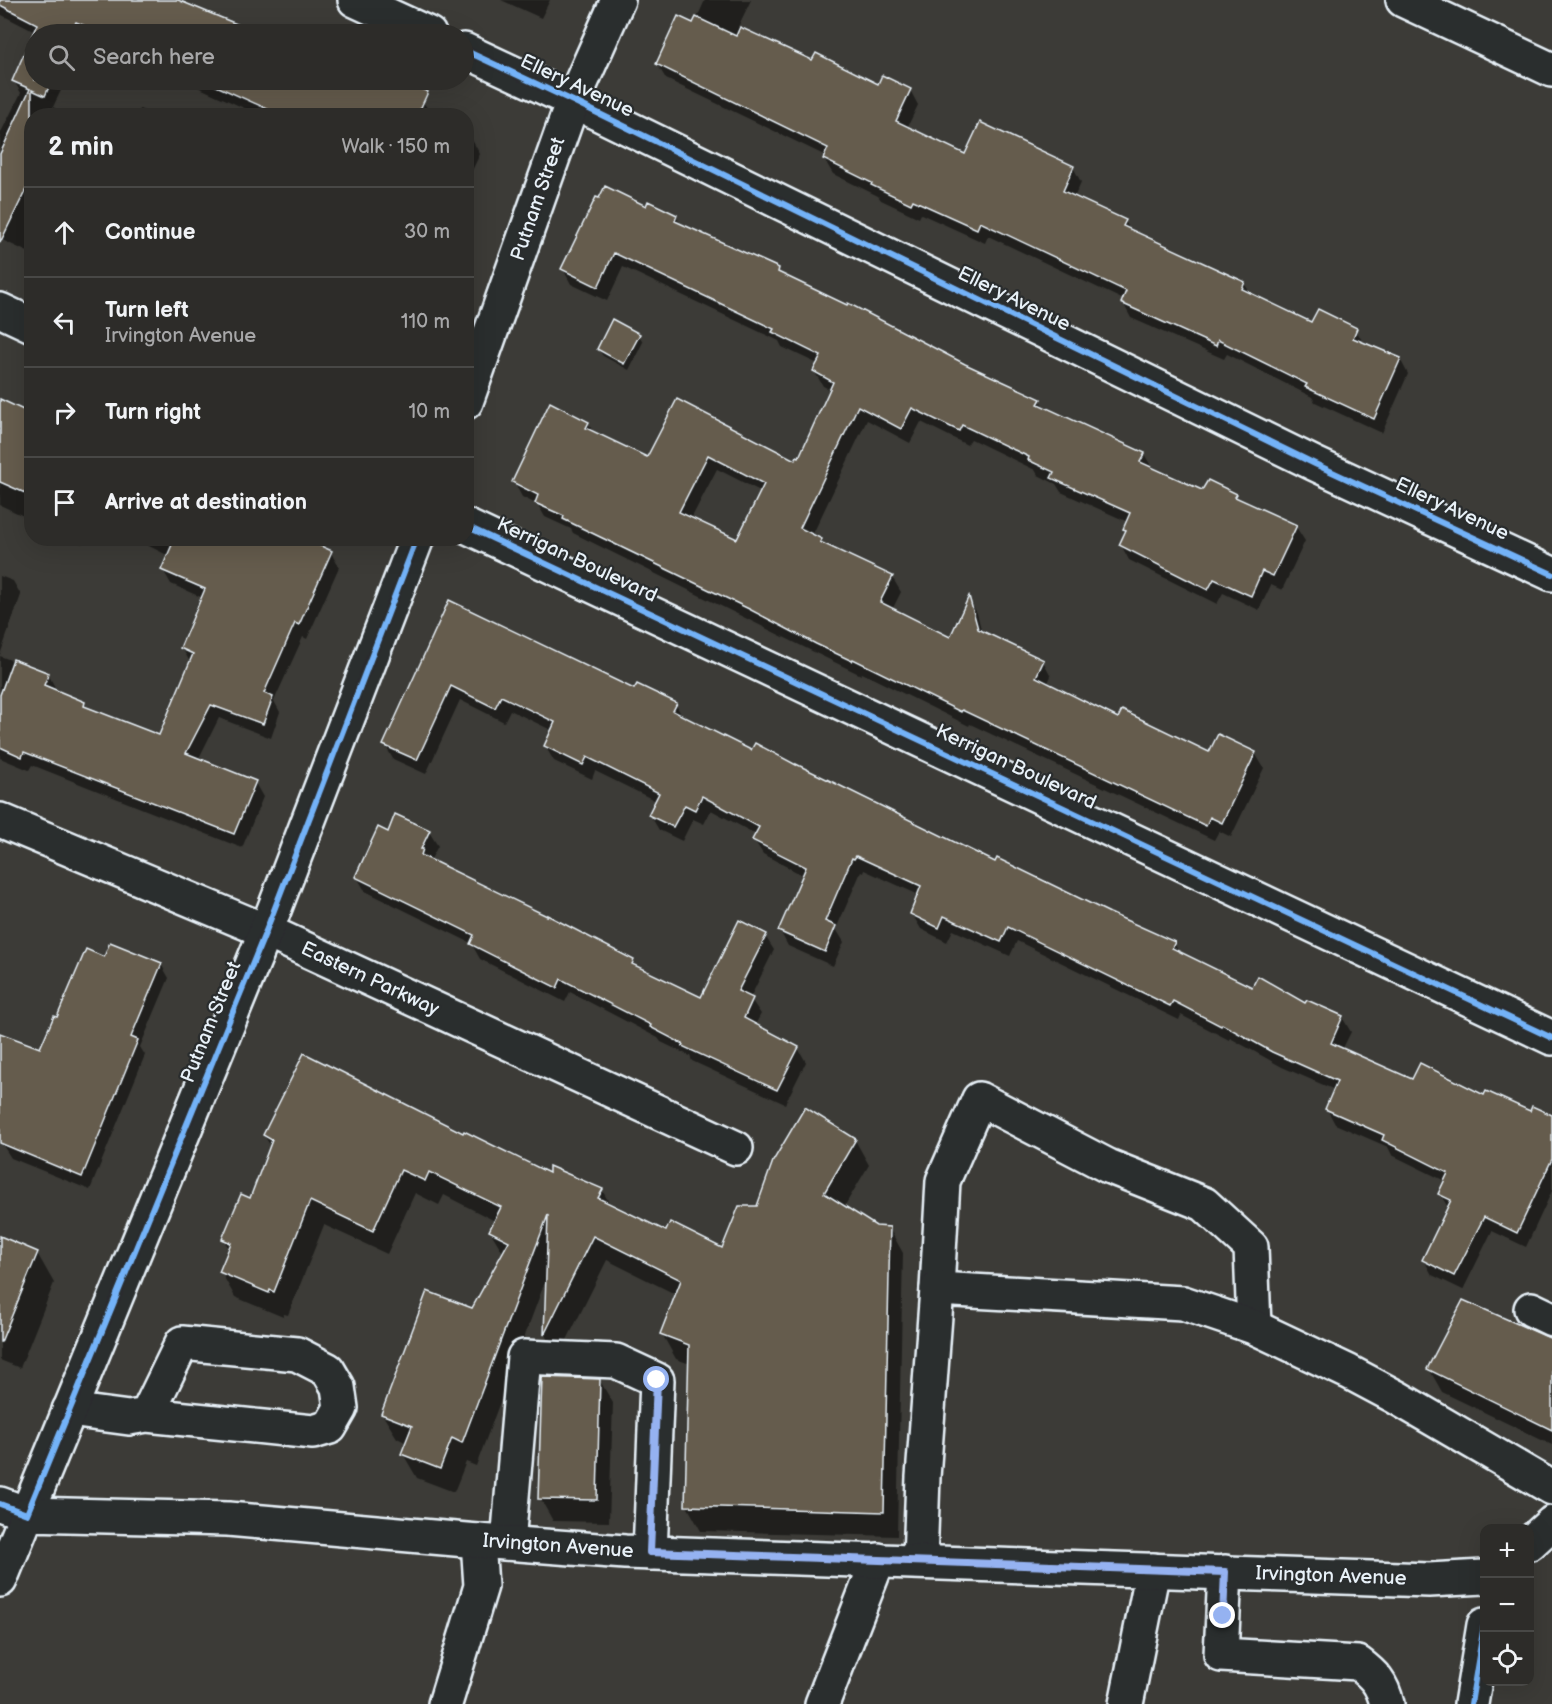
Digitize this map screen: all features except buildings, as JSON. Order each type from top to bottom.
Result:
[{"type":"street","points":[[355,0],[407,24]]},
{"type":"street","name":"Putnam Street","points":[[474,379],[573,101],[618,0]]},
{"type":"street","points":[[1403,0],[1552,70]]},
{"type":"street","name":"Ellery Avenue","points":[[474,56],[573,101],[1316,464],[1552,574]]},
{"type":"street","points":[[0,310],[24,321]]},
{"type":"street","name":"Kerrigan Boulevard","points":[[474,530],[1552,1038]]},
{"type":"street","name":"Putnam Street","points":[[13,1508],[69,1410],[266,931],[414,546]]},
{"type":"street","name":"Eastern Parkway","points":[[0,819],[266,931],[736,1148]]},
{"type":"street","points":[[920,1561],[923,1477],[943,1181],[979,1099],[1108,1166],[1204,1204],[1251,1247],[1254,1327]]},
{"type":"street","points":[[937,1289],[1183,1303],[1254,1327],[1396,1397],[1552,1488]]},
{"type":"street","points":[[69,1410],[129,1418],[147,1415],[313,1432],[330,1427],[341,1408],[338,1387],[328,1370],[297,1354],[182,1343],[147,1415]]},
{"type":"street","points":[[445,1704],[493,1542],[524,1357],[616,1361],[657,1380],[650,1552]]},
{"type":"street","points":[[0,1580],[13,1508]]},
{"type":"street","name":"Irvington Avenue","points":[[13,1508],[228,1519],[493,1542],[650,1552],[1429,1580],[1480,1577]]},
{"type":"street","points":[[1534,1539],[1552,1523]]},
{"type":"street","points":[[822,1704],[878,1560]]},
{"type":"street","points":[[1126,1704],[1153,1570]]},
{"type":"street","points":[[1225,1572],[1221,1655],[1358,1662],[1374,1676],[1388,1704]]},
{"type":"street","points":[[1471,1704],[1484,1632]]},
{"type":"cycle path","points":[[474,55],[1315,464],[1552,574]]},
{"type":"cycle path","points":[[474,530],[1552,1038]]},
{"type":"cycle path","points":[[0,1504],[27,1514],[266,931],[414,546]]},
{"type":"cycle path","points":[[1471,1704],[1483,1632]]},
{"type":"route","points":[[657,1380],[650,1552],[1225,1572],[1223,1616]]}]
